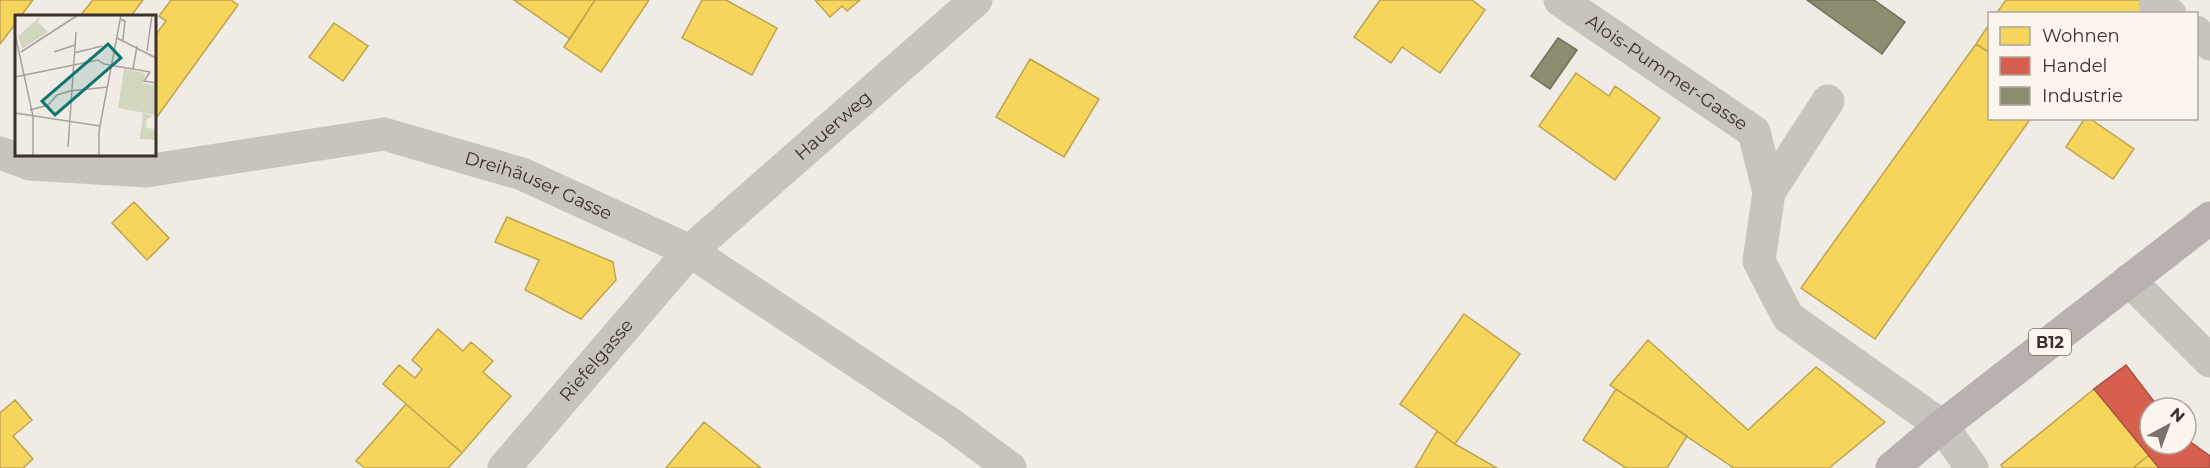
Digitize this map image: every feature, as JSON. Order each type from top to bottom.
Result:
[{"type":"main road","name":"B12","points":[[1892,468],[1942,426],[2210,218]]},
{"type":"street","name":"Hauerweg","points":[[690,251],[976,0]]},
{"type":"street","name":"Alois-Pummer-Gasse","points":[[1560,0],[1754,132],[1769,192],[1759,261],[1788,317],[1942,426],[1972,468]]},
{"type":"street","points":[[2198,34],[2210,44]]},
{"type":"street","points":[[1769,192],[1828,101]]},
{"type":"street","name":"Dreihäuser Gasse","points":[[0,153],[30,164],[146,171],[384,134],[522,174],[690,251],[952,425],[1010,468]]},
{"type":"street","name":"Riefelgasse","points":[[504,468],[690,251]]},
{"type":"street","points":[[2130,280],[2210,361]]},
{"type":"building: Wohnen","points":[[0,0],[33,0],[22,15],[15,15],[15,24],[0,44]]},
{"type":"building: Wohnen","points":[[93,0],[143,0],[132,15],[81,15]]},
{"type":"building: Wohnen","points":[[171,0],[231,0],[238,5],[156,118],[156,34],[166,21],[159,16]]},
{"type":"building: Wohnen","points":[[514,0],[595,0],[570,39]]},
{"type":"building: Wohnen","points":[[595,0],[649,0],[601,72],[564,47]]},
{"type":"building: Wohnen","points":[[702,0],[726,0],[777,28],[752,75],[682,38]]},
{"type":"building: Wohnen","points":[[815,0],[860,0],[847,11],[842,6],[830,17]]},
{"type":"building: Wohnen","points":[[1380,0],[1472,0],[1485,10],[1440,73],[1402,47],[1391,63],[1354,37]]},
{"type":"building: Wohnen","points":[[2006,0],[2157,0],[2148,12],[1997,12]]},
{"type":"building: Wohnen","points":[[334,23],[368,46],[343,81],[309,57]]},
{"type":"building: Wohnen","points":[[1988,26],[1988,52],[1976,44]]},
{"type":"building: Wohnen","points":[[1976,44],[1988,52],[1988,120],[2030,120],[1875,339],[1801,288]]},
{"type":"building: Wohnen","points":[[1030,59],[1099,99],[1064,157],[996,117]]},
{"type":"building: Wohnen","points":[[1576,73],[1609,96],[1615,86],[1660,118],[1615,180],[1539,126]]},
{"type":"building: Wohnen","points":[[2084,120],[2092,120],[2134,149],[2113,179],[2066,147]]},
{"type":"building: Wohnen","points":[[134,202],[169,238],[147,260],[112,223]]},
{"type":"building: Wohnen","points":[[507,217],[613,262],[616,280],[581,319],[525,290],[539,260],[495,242]]},
{"type":"building: Wohnen","points":[[1464,314],[1520,354],[1455,444],[1400,404]]},
{"type":"building: Wohnen","points":[[438,329],[463,351],[471,342],[493,361],[483,372],[511,396],[462,453],[383,384],[399,365],[415,378],[422,369],[412,360]]},
{"type":"building: Wohnen","points":[[1648,340],[1748,430],[1816,367],[1885,422],[1829,468],[1734,468],[1610,385]]},
{"type":"building: Wohnen","points":[[1616,389],[1687,436],[1667,468],[1626,468],[1583,440]]},
{"type":"building: Wohnen","points":[[2094,389],[2138,442],[2138,456],[2148,456],[2133,468],[2003,468],[2001,465]]},
{"type":"building: Wohnen","points":[[15,400],[32,420],[13,436],[33,459],[23,468],[0,468],[0,413]]},
{"type":"building: Wohnen","points":[[406,404],[462,453],[448,468],[365,468],[356,461]]},
{"type":"building: Wohnen","points":[[704,422],[761,468],[666,468]]},
{"type":"building: Wohnen","points":[[1437,431],[1455,444],[1497,468],[1415,468]]},
{"type":"building: Wohnen","points":[[2150,456],[2159,468],[2133,468]]},
{"type":"building: Handel","points":[[2126,365],[2150,396],[2138,396],[2138,442],[2094,389]]},
{"type":"building: Handel","points":[[2198,448],[2210,456],[2210,468],[2159,468],[2149,456],[2198,456]]},
{"type":"building: Industrie","points":[[1807,0],[1874,0],[1905,22],[1882,54]]},
{"type":"building: Industrie","points":[[1558,38],[1577,50],[1550,89],[1531,76]]}]
